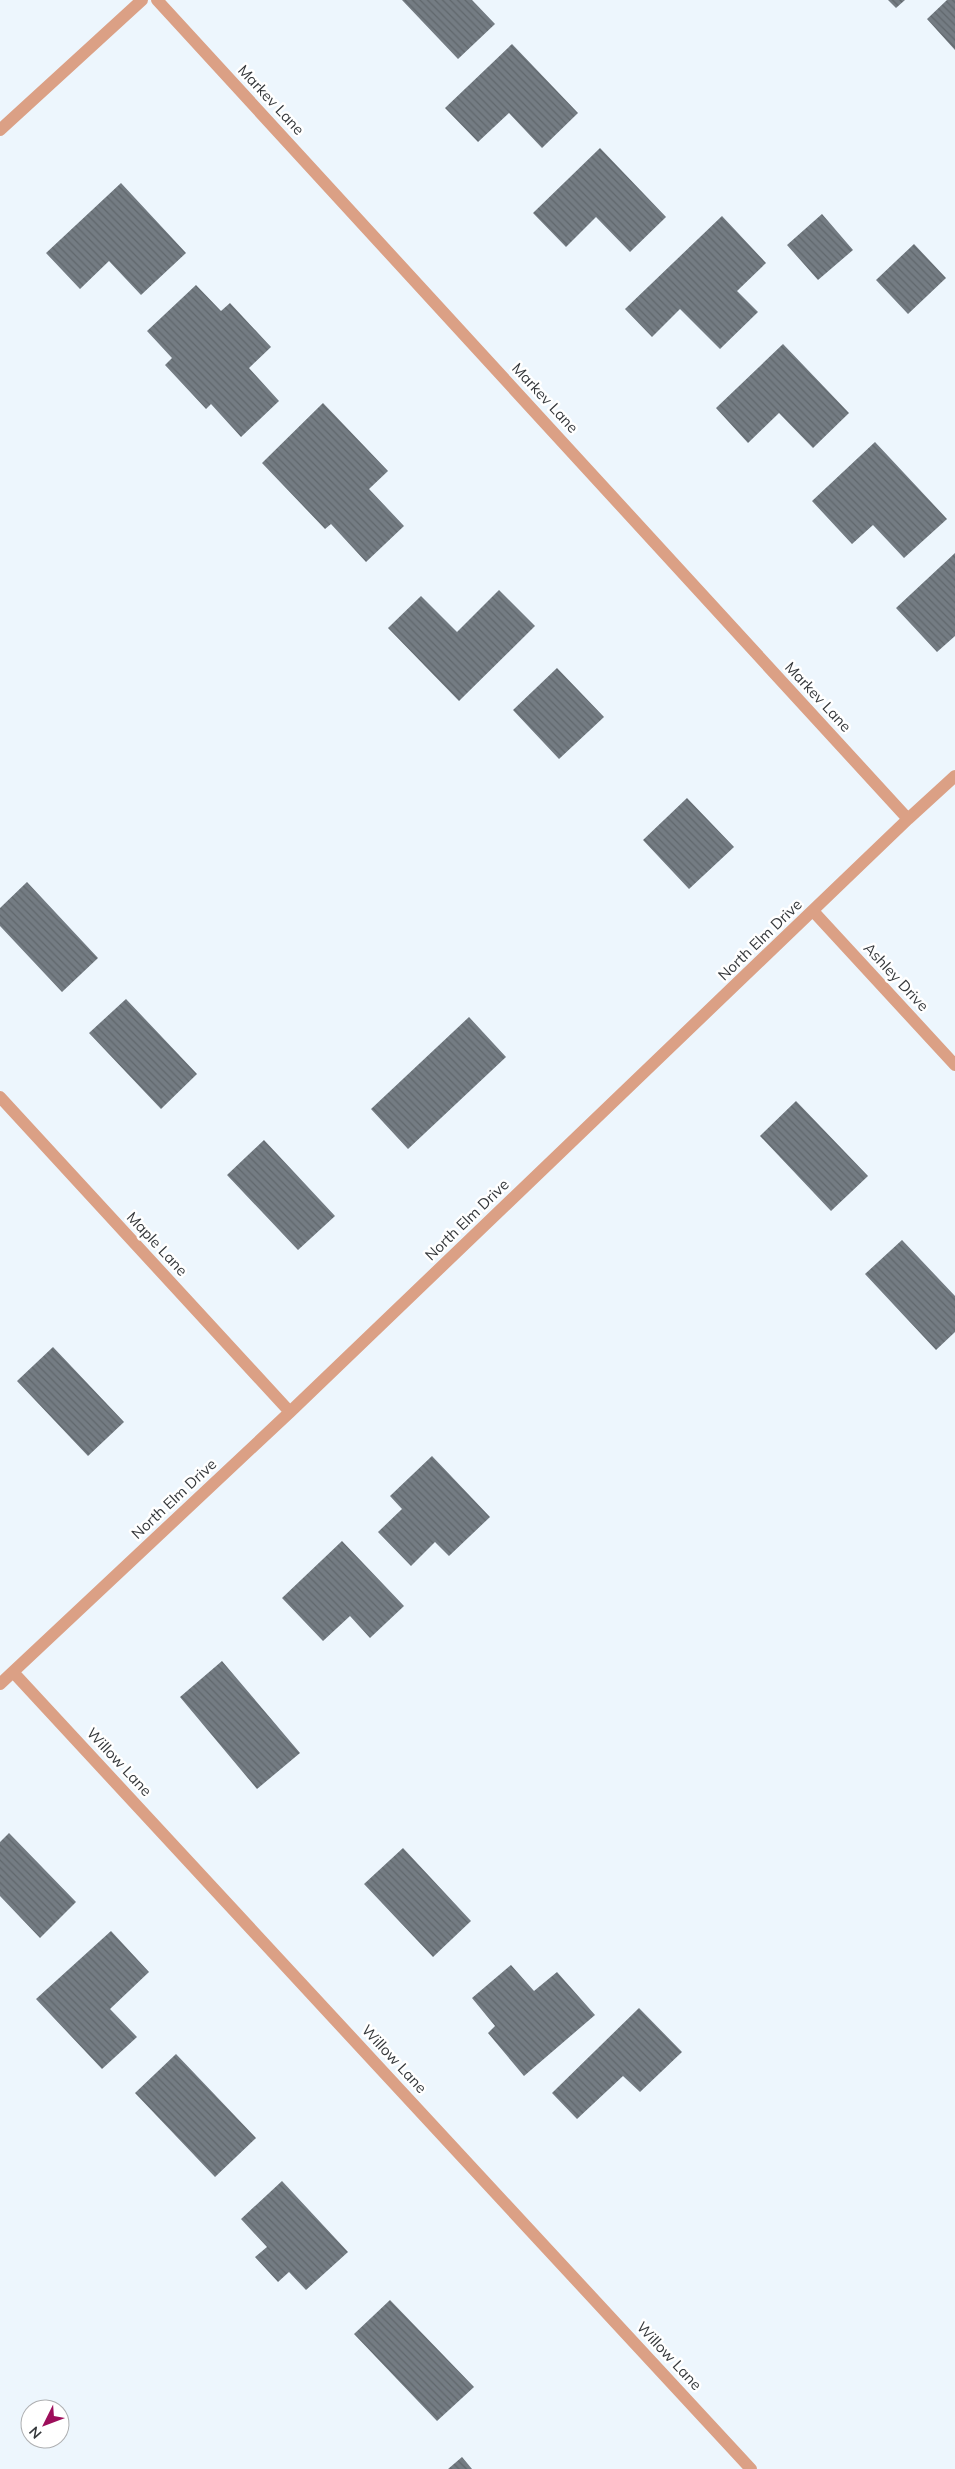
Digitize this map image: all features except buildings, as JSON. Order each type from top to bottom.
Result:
[{"type":"street","points":[[0,130],[142,0]]},
{"type":"street","name":"Markev Lane","points":[[158,0],[908,818]]},
{"type":"street","name":"North Elm Drive","points":[[0,1684],[290,1412],[814,911],[908,818],[955,776]]},
{"type":"street","name":"Ashley Drive","points":[[814,911],[955,1065]]},
{"type":"street","name":"Maple Lane","points":[[0,1097],[290,1412]]},
{"type":"street","name":"Willow Lane","points":[[13,1672],[751,2469]]}]
